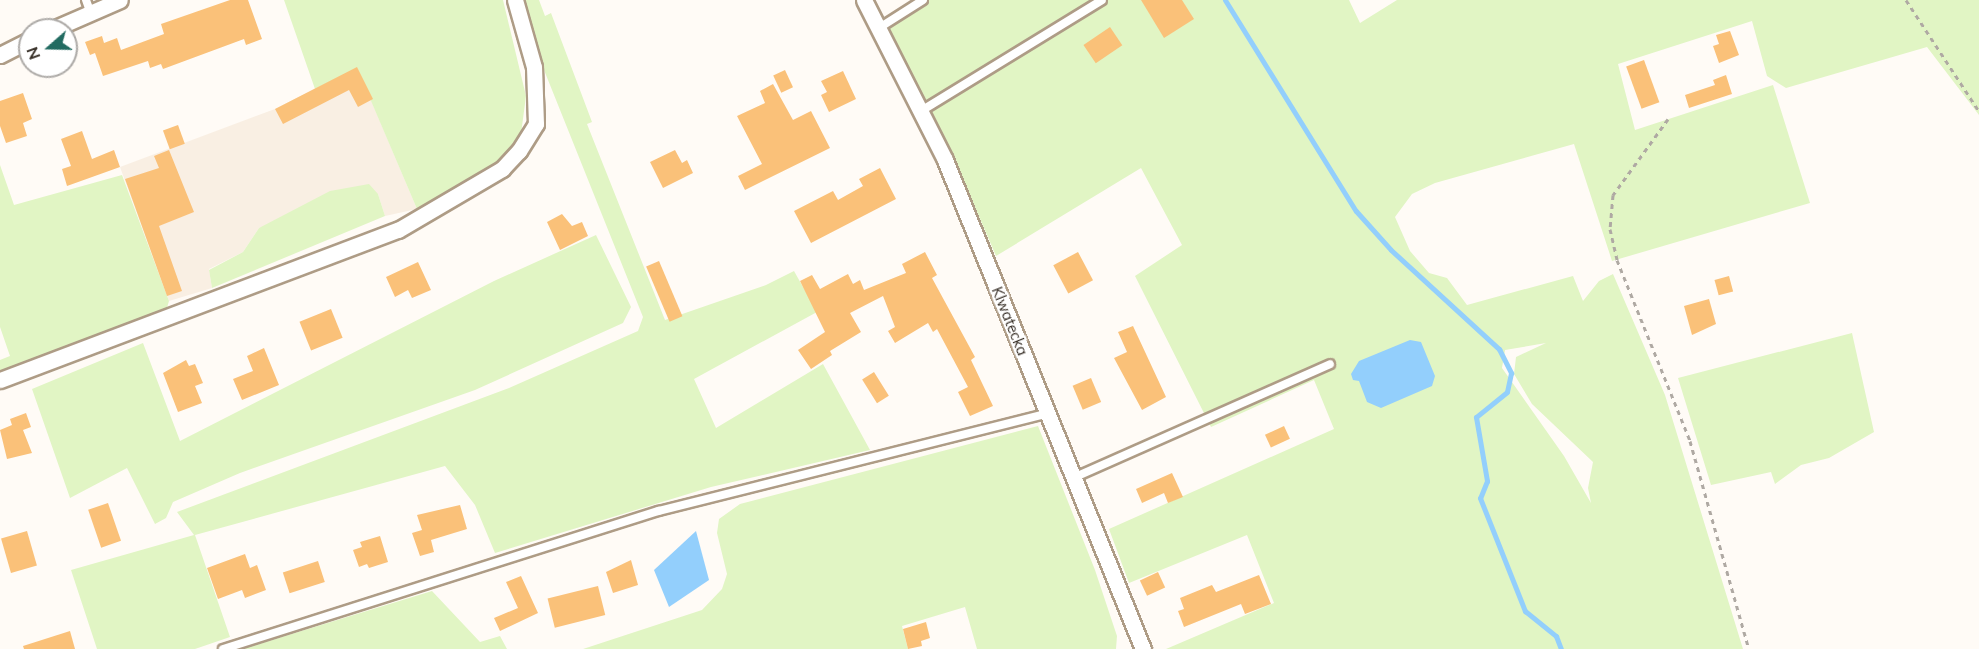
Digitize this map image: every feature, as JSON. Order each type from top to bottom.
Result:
[{"type":"street","points":[[69,18],[88,5],[120,0]]},
{"type":"street","points":[[0,380],[398,230],[502,169],[519,151],[536,124],[534,67],[515,0]]},
{"type":"street","name":"Klwatecka","points":[[864,0],[945,160],[1143,649]]},
{"type":"street","points":[[0,55],[18,46]]},
{"type":"lane","points":[[879,28],[923,0]]},
{"type":"lane","points":[[921,111],[1102,0]]},
{"type":"lane","points":[[1073,478],[1330,364]]},
{"type":"lane","points":[[223,649],[659,511],[1048,413]]},
{"type":"path","points":[[1906,0],[1979,111]]},
{"type":"path","points":[[1668,119],[1612,195],[1610,229],[1640,320],[1687,432],[1749,649]]},
{"type":"shaded area","points":[[357,67],[417,209],[385,216],[378,194],[259,228],[243,252],[209,269],[212,288],[169,301],[120,167],[275,109]]},
{"type":"green space","points":[[284,0],[503,0],[526,96],[521,134],[503,161],[470,185],[417,209],[357,68],[315,89]]},
{"type":"green space","points":[[523,0],[539,0],[545,16],[551,13],[592,122],[587,124],[665,320],[766,285],[794,271],[817,312],[694,379],[716,428],[823,364],[870,450],[711,487],[495,553],[475,505],[445,466],[195,535],[230,637],[195,649],[97,649],[71,570],[194,535],[177,512],[509,388],[638,331],[643,317],[538,55]]},
{"type":"green space","points":[[926,0],[1349,0],[1360,23],[1397,0],[1979,0],[1979,115],[1927,47],[1786,88],[1767,76],[1752,21],[1618,64],[1635,130],[1773,85],[1810,203],[1612,261],[1574,144],[1435,183],[1412,194],[1395,217],[1410,251],[1429,273],[1447,278],[1467,305],[1573,276],[1583,301],[1599,281],[1613,274],[1665,395],[1743,649],[1166,649],[1274,603],[1247,535],[1129,583],[1109,529],[1334,429],[1314,380],[1211,427],[1135,276],[1182,245],[1141,168],[996,256],[959,170],[886,23]],"holes":[[[1546,343],[1516,357],[1514,374],[1532,404],[1593,462],[1588,488],[1591,503],[1564,456],[1502,368],[1505,350]]]},
{"type":"green space","points":[[0,165],[14,205],[122,175],[169,301],[166,311],[0,371],[0,360],[10,356],[0,327]]},
{"type":"green space","points":[[369,184],[378,194],[385,216],[212,288],[209,270],[243,252],[259,228],[330,191]]},
{"type":"green space","points":[[596,235],[631,307],[623,323],[475,390],[240,473],[173,502],[166,518],[155,524],[127,468],[70,498],[32,389],[143,343],[180,441],[494,281]]},
{"type":"green space","points":[[1852,333],[1874,432],[1829,458],[1801,465],[1775,484],[1771,472],[1711,485],[1678,378]]},
{"type":"green space","points":[[1038,426],[1095,570],[1117,636],[1116,649],[977,649],[965,607],[902,626],[908,649],[583,649],[702,610],[722,589],[727,574],[717,533],[719,519],[740,504]]},
{"type":"green space","points":[[432,591],[480,642],[500,636],[507,649],[243,649]]},
{"type":"water","points":[[1410,340],[1421,342],[1435,376],[1432,386],[1381,408],[1367,402],[1359,381],[1353,380],[1351,374],[1359,361]]},
{"type":"water","points":[[696,531],[709,580],[669,607],[654,570]]},
{"type":"building","points":[[230,0],[248,0],[262,39],[246,45],[244,39],[163,69],[161,64],[150,68],[148,61],[103,76],[95,53],[90,55],[85,42],[102,36],[104,43],[117,38],[121,50],[164,34],[161,24]]},
{"type":"building","points":[[1141,0],[1182,0],[1194,19],[1164,38]]},
{"type":"building","points":[[1110,27],[1122,45],[1096,63],[1083,45]]},
{"type":"building","points":[[1730,31],[1739,55],[1719,63],[1713,46],[1719,44],[1716,35]]},
{"type":"building","points":[[1644,60],[1659,102],[1642,109],[1626,66]]},
{"type":"building","points":[[357,67],[373,99],[358,107],[349,90],[283,124],[275,109]]},
{"type":"building","points":[[785,70],[793,87],[781,93],[773,75]]},
{"type":"building","points":[[843,71],[856,99],[829,112],[821,95],[827,92],[821,81]]},
{"type":"building","points":[[1726,75],[1732,94],[1689,108],[1685,95],[1715,85],[1713,80]]},
{"type":"building","points":[[773,84],[793,120],[811,111],[830,148],[745,190],[738,176],[762,164],[737,116],[765,103],[760,91]]},
{"type":"building","points":[[23,93],[32,119],[23,123],[27,136],[6,143],[0,126],[0,101]]},
{"type":"building","points":[[178,125],[185,144],[170,149],[163,130]]},
{"type":"building","points":[[82,131],[92,159],[114,150],[120,167],[67,186],[62,169],[71,166],[61,139]]},
{"type":"building","points":[[169,150],[194,212],[159,226],[182,291],[167,296],[125,179],[159,168],[154,156]]},
{"type":"building","points":[[675,150],[682,163],[687,160],[693,173],[663,188],[650,162]]},
{"type":"building","points":[[880,168],[896,199],[811,243],[794,211],[833,191],[838,200],[863,186],[859,179]]},
{"type":"building","points":[[562,214],[572,226],[582,222],[588,236],[560,250],[547,222]]},
{"type":"building","points":[[925,252],[937,275],[932,278],[975,357],[971,360],[993,406],[970,416],[958,392],[968,387],[937,329],[933,332],[928,323],[895,343],[888,331],[895,327],[883,296],[850,313],[861,332],[830,351],[832,355],[811,369],[798,350],[825,332],[800,281],[812,275],[820,289],[848,274],[853,284],[860,280],[864,290],[906,273],[902,264]]},
{"type":"building","points":[[1078,252],[1093,280],[1068,293],[1053,265]]},
{"type":"building","points":[[659,261],[682,316],[670,322],[646,266]]},
{"type":"building","points":[[418,262],[431,290],[412,298],[408,290],[395,297],[386,277]]},
{"type":"building","points":[[1729,276],[1733,291],[1719,295],[1715,280]]},
{"type":"building","points":[[1709,299],[1716,324],[1692,335],[1684,306]]},
{"type":"building","points":[[331,309],[343,338],[311,350],[299,322]]},
{"type":"building","points":[[1133,326],[1166,397],[1142,410],[1114,358],[1127,352],[1118,332]]},
{"type":"building","points":[[264,348],[279,385],[242,400],[233,379],[253,371],[247,356]]},
{"type":"building","points":[[186,360],[189,366],[195,364],[203,383],[195,386],[202,403],[178,412],[163,373]]},
{"type":"building","points":[[874,372],[889,396],[877,403],[862,379]]},
{"type":"building","points":[[1091,378],[1101,402],[1083,410],[1073,386]]},
{"type":"building","points":[[26,413],[31,427],[23,430],[32,453],[7,459],[0,430],[12,425],[10,419]]},
{"type":"building","points":[[1284,426],[1290,439],[1271,448],[1265,435]]},
{"type":"building","points":[[1172,473],[1183,497],[1168,503],[1164,493],[1142,503],[1136,489]]},
{"type":"building","points":[[108,503],[121,541],[101,548],[88,510]]},
{"type":"building","points":[[460,505],[467,529],[431,540],[434,552],[420,556],[412,533],[422,530],[417,515]]},
{"type":"building","points":[[27,531],[37,566],[11,573],[1,538]]},
{"type":"building","points":[[380,536],[388,562],[369,568],[367,564],[359,567],[353,550],[362,547],[360,542]]},
{"type":"building","points":[[245,554],[250,568],[257,565],[266,590],[245,598],[242,590],[218,599],[207,568]]},
{"type":"building","points":[[631,560],[638,585],[613,593],[606,572]]},
{"type":"building","points":[[318,561],[325,582],[290,593],[283,572]]},
{"type":"building","points":[[1158,572],[1165,587],[1147,596],[1140,580]]},
{"type":"building","points":[[1259,575],[1271,604],[1245,614],[1241,604],[1184,627],[1178,611],[1184,609],[1180,598],[1212,585],[1216,592]]},
{"type":"building","points":[[521,576],[538,613],[500,631],[494,618],[518,608],[506,582]]},
{"type":"building","points":[[598,586],[605,615],[555,628],[548,599]]},
{"type":"building","points":[[926,622],[930,638],[921,641],[922,646],[908,649],[903,629]]},
{"type":"building","points":[[70,631],[75,649],[24,649],[23,646]]},
{"type":"waterway","points":[[1225,0],[1356,211],[1391,250],[1499,349],[1511,373],[1507,392],[1476,417],[1487,481],[1480,498],[1525,611],[1556,636],[1561,649]]}]
